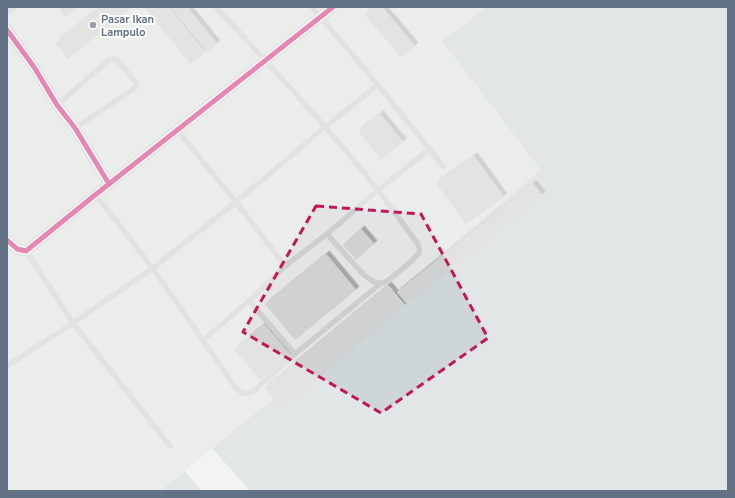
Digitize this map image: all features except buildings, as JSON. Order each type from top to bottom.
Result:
[{"type":"street","points":[[7,240],[17,249],[26,251],[333,7]]},
{"type":"street","points":[[7,30],[75,128],[109,184]]},
{"type":"lane","points":[[7,13],[15,7]]},
{"type":"lane","points":[[95,195],[152,268],[235,387],[238,391],[244,394],[249,394],[255,390],[295,354],[380,284],[386,282],[414,260],[418,254],[420,249],[418,244],[378,190],[325,127],[216,7]]},
{"type":"lane","points":[[312,7],[378,85],[443,166]]},
{"type":"lane","points":[[58,105],[110,60],[117,60],[135,81],[135,88],[75,128]]},
{"type":"lane","points":[[7,366],[73,323],[152,268],[236,202],[325,127],[378,85]]},
{"type":"lane","points":[[177,130],[236,202],[285,266]]},
{"type":"lane","points":[[203,340],[249,301],[285,266],[327,234],[378,190],[430,149]]},
{"type":"lane","points":[[327,234],[363,274],[380,284]]},
{"type":"lane","points":[[26,251],[73,323],[170,446]]},
{"type":"lane","points":[[249,301],[295,354]]},
{"type":"highlighted area","points":[[316,206],[421,214],[488,338],[381,413],[243,332]]},
{"type":"shaded area","points":[[7,7],[487,7],[443,41],[542,170],[406,283],[274,398],[160,491],[7,491]]},
{"type":"shaded area","points":[[487,7],[728,7],[728,491],[160,491],[274,398],[406,283],[541,170],[442,41]]},
{"type":"pier","points":[[212,448],[250,491],[201,491],[185,471]]},
{"type":"cycle path","points":[[7,240],[17,249],[26,251],[333,7]]},
{"type":"cycle path","points":[[7,30],[34,67],[57,105],[75,128],[109,184]]},
{"type":"place","name":"Pasar Ikan Lampulo","points":[[93,25]]}]
